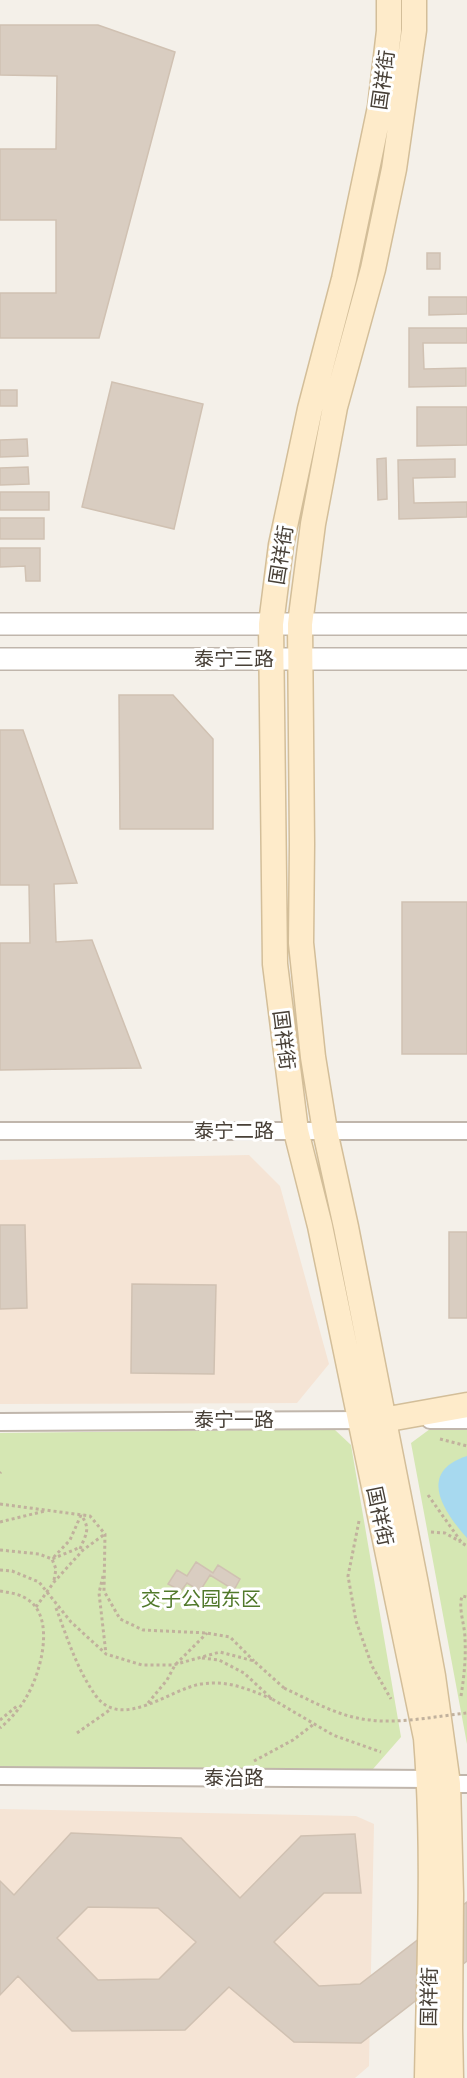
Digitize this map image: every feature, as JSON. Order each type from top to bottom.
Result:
[{"type":"main road","name":"国祥街","points":[[372,1420],[296,1131],[275,964],[270,624],[283,534],[310,409],[344,279],[380,107],[389,31],[389,0]]},
{"type":"main road","name":"国祥街","points":[[414,0],[414,30],[394,169],[373,269],[335,407],[313,524],[300,624],[301,943],[313,1057],[325,1131],[346,1227],[372,1420],[426,1738],[453,1783],[451,2078]]},
{"type":"main road","points":[[372,1420],[467,1405]]},
{"type":"main road","name":"国祥街","points":[[427,2078],[431,1891],[453,1783]]},
{"type":"street","name":"泰宁三路","points":[[0,624],[467,624]]},
{"type":"street","name":"泰宁三路","points":[[0,659],[467,659]]},
{"type":"street","name":"泰宁二路","points":[[0,1131],[467,1131]]},
{"type":"street","name":"泰宁一路","points":[[0,1422],[467,1420]]},
{"type":"street","name":"泰治路","points":[[0,1776],[453,1783]]},
{"type":"path","points":[[440,1439],[467,1446]]},
{"type":"path","points":[[428,1496],[462,1543]]},
{"type":"path","points":[[0,1504],[90,1515],[105,1534],[104,1591],[120,1619],[142,1630],[207,1633],[231,1637],[284,1688],[335,1712],[371,1721],[409,1720],[467,1713]]},
{"type":"path","points":[[0,1522],[47,1511]]},
{"type":"path","points":[[78,1555],[87,1530],[87,1523],[81,1515]]},
{"type":"path","points":[[52,1559],[70,1540],[81,1515]]},
{"type":"path","points":[[359,1521],[348,1576],[356,1620],[372,1666],[391,1699]]},
{"type":"path","points":[[431,1532],[445,1533],[467,1546]]},
{"type":"path","points":[[36,1607],[78,1555],[105,1534]]},
{"type":"path","points":[[0,1550],[39,1554],[52,1559],[81,1547]]},
{"type":"path","points":[[52,1559],[56,1569],[54,1582]]},
{"type":"path","points":[[105,1565],[99,1593],[106,1654]]},
{"type":"path","points":[[0,1570],[12,1571],[39,1582],[48,1592],[79,1666],[96,1697],[111,1709],[128,1710],[200,1684],[228,1683],[272,1699],[333,1735],[381,1752]]},
{"type":"path","points":[[0,1591],[28,1599],[41,1614],[44,1625],[42,1656],[27,1696],[0,1728]]},
{"type":"path","points":[[460,1696],[465,1673],[465,1636],[460,1602],[462,1596],[467,1597]]},
{"type":"path","points":[[54,1604],[70,1622],[106,1654],[142,1665],[175,1665],[220,1652],[254,1661]]},
{"type":"path","points":[[147,1704],[167,1680],[175,1665],[207,1633]]},
{"type":"path","points":[[199,1658],[219,1660],[244,1673],[272,1699]]},
{"type":"path","points":[[0,1720],[27,1696]]},
{"type":"path","points":[[77,1733],[111,1709]]},
{"type":"path","points":[[245,1764],[261,1758],[314,1724]]},
{"type":"shaded area","points":[[249,1155],[280,1186],[329,1364],[297,1403],[0,1404],[0,1160]]},
{"type":"shaded area","points":[[0,1809],[356,1816],[374,1824],[369,2066],[355,2078],[0,2078]]},
{"type":"green space","points":[[467,1428],[467,1744],[411,1443],[430,1429]]},
{"type":"green space","name":"交子公园东区","points":[[334,1429],[351,1445],[401,1737],[373,1769],[0,1768],[0,1433]]},
{"type":"water","points":[[467,1456],[467,1538],[443,1504],[439,1493],[439,1482],[443,1472],[452,1463]]},
{"type":"building","points":[[0,25],[98,25],[175,52],[99,338],[0,338],[0,293],[56,293],[56,220],[0,220],[0,149],[56,149],[57,76],[0,75]]},
{"type":"building","points":[[427,253],[440,253],[440,269],[427,269]]},
{"type":"building","points":[[429,297],[467,297],[467,314],[429,315]]},
{"type":"building","points":[[409,328],[467,328],[467,343],[423,343],[424,369],[466,368],[466,386],[409,387]]},
{"type":"building","points":[[112,382],[203,404],[174,529],[82,507]]},
{"type":"building","points":[[0,390],[17,390],[17,406],[0,406]]},
{"type":"building","points":[[417,407],[467,407],[467,445],[417,446]]},
{"type":"building","points":[[27,439],[28,456],[0,457],[0,440]]},
{"type":"building","points":[[386,458],[387,499],[378,500],[377,459]]},
{"type":"building","points":[[455,459],[455,477],[413,478],[414,503],[467,502],[467,517],[399,519],[398,460]]},
{"type":"building","points":[[28,467],[29,484],[0,485],[0,468]]},
{"type":"building","points":[[0,492],[49,492],[49,510],[0,510]]},
{"type":"building","points":[[0,518],[44,518],[44,539],[0,539]]},
{"type":"building","points":[[0,548],[40,548],[40,581],[26,581],[25,566],[0,567]]},
{"type":"building","points":[[119,695],[173,695],[213,739],[213,829],[120,829]]},
{"type":"building","points":[[0,730],[23,730],[77,883],[54,884],[56,942],[92,940],[141,1068],[0,1070],[0,943],[30,943],[29,885],[0,885]]},
{"type":"building","points":[[402,902],[467,902],[467,1054],[402,1054]]},
{"type":"building","points":[[0,1225],[25,1225],[27,1308],[0,1309]]},
{"type":"building","points":[[449,1232],[467,1232],[467,1318],[449,1318]]},
{"type":"building","points":[[132,1284],[216,1285],[214,1374],[131,1373]]},
{"type":"building","points":[[196,1562],[213,1573],[218,1565],[240,1579],[234,1590],[210,1575],[200,1591],[187,1583],[181,1591],[168,1584],[177,1570],[187,1576]]},
{"type":"building","points":[[71,1833],[181,1838],[240,1898],[301,1836],[355,1834],[361,1893],[324,1893],[274,1942],[319,1986],[360,1984],[467,1902],[467,1961],[361,2043],[294,2042],[229,1987],[185,2030],[72,2031],[18,1976],[0,1995],[0,1881],[14,1895]],"holes":[[[88,1907],[158,1908],[196,1942],[159,1979],[98,1980],[57,1938]]]}]
